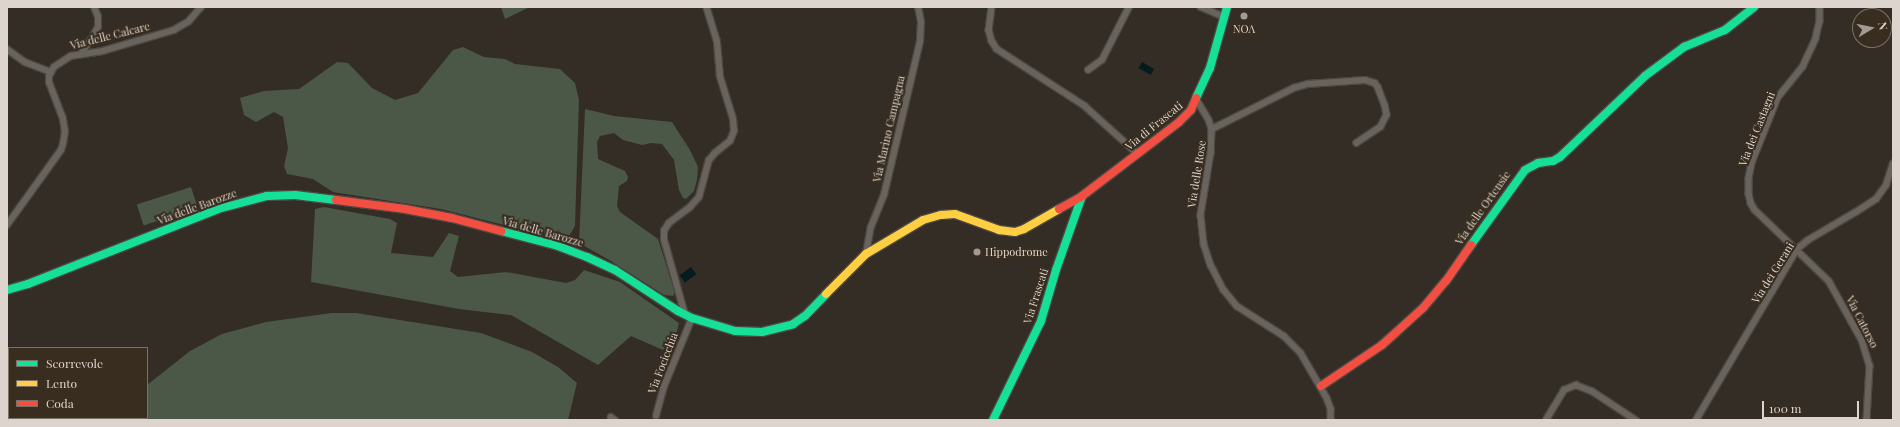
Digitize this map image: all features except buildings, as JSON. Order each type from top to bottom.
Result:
[{"type":"main road","name":"Via di Frascati","points":[[1082,196],[1179,122],[1191,110],[1197,100],[1210,68],[1227,7]]},
{"type":"main road","name":"Via delle Ortensie","points":[[1321,386],[1382,345],[1423,308],[1446,281],[1525,170],[1538,162],[1553,161],[1560,157],[1656,67],[1691,44],[1725,30],[1754,7]]},
{"type":"main road","name":"Via delle Barozze","points":[[7,291],[218,209],[267,196],[295,195],[404,209],[452,218],[558,246],[588,257],[616,270],[688,316],[735,331],[762,332],[784,328],[793,324],[804,316],[866,254],[915,224],[932,217],[955,214],[999,230],[1015,232],[1030,226],[1082,196]]},
{"type":"main road","name":"Via Frascati","points":[[993,420],[1041,321],[1056,270],[1082,196]]},
{"type":"street","points":[[81,54],[94,36],[98,27],[98,19],[94,7]]},
{"type":"street","name":"Via delle Calcare","points":[[51,72],[64,59],[81,54],[103,51],[174,30],[188,22],[201,7]]},
{"type":"street","points":[[688,316],[664,240],[664,231],[668,225],[690,207],[699,197],[709,160],[730,141],[734,130],[733,119],[720,77],[717,42],[706,7]]},
{"type":"street","name":"Via Marino Campagna","points":[[866,254],[871,227],[884,195],[920,41],[918,7]]},
{"type":"street","points":[[992,7],[989,30],[992,41],[998,49],[1085,106],[1137,153]]},
{"type":"street","points":[[1088,70],[1099,64],[1104,58],[1129,7]]},
{"type":"street","points":[[1201,7],[1225,17]]},
{"type":"street","name":"Via dei Castagni","points":[[1797,249],[1753,207],[1749,194],[1749,179],[1753,160],[1778,98],[1803,67],[1812,50],[1819,29],[1820,7]]},
{"type":"street","points":[[7,49],[26,62],[51,72],[49,86],[61,112],[65,126],[64,144],[61,150],[7,224]]},
{"type":"street","points":[[1212,129],[1294,88],[1312,84],[1371,81],[1376,84],[1380,91],[1386,107],[1386,116],[1379,128],[1357,143]]},
{"type":"street","name":"Via delle Rose","points":[[1197,100],[1209,120],[1212,129],[1212,153],[1200,215],[1204,244],[1211,265],[1224,290],[1237,306],[1281,334],[1297,348],[1307,360],[1330,406],[1331,420]]},
{"type":"street","name":"Via dei Gerani","points":[[1696,420],[1797,249],[1805,242],[1874,201],[1886,185],[1893,164]]},
{"type":"street","name":"Via Catorso","points":[[1797,249],[1829,280],[1864,345],[1870,369],[1867,420]]},
{"type":"street","name":"Via Focicchia","points":[[656,416],[663,389],[688,316]]},
{"type":"street","points":[[1546,420],[1564,390],[1576,385],[1592,391],[1636,420]]},
{"type":"green space","points":[[501,7],[530,7],[505,19]]},
{"type":"green space","points":[[463,47],[484,57],[505,59],[515,64],[560,69],[575,83],[579,100],[575,226],[568,238],[560,239],[441,209],[333,192],[313,179],[287,174],[284,166],[288,148],[283,117],[274,112],[256,122],[244,115],[240,98],[264,91],[299,89],[337,62],[348,63],[372,88],[395,100],[418,93],[453,50]]},
{"type":"green space","points":[[585,109],[614,116],[672,122],[690,150],[698,167],[694,191],[686,199],[683,198],[679,190],[674,160],[662,144],[651,143],[642,145],[623,140],[614,133],[600,136],[597,142],[598,159],[625,171],[628,177],[627,181],[619,186],[617,206],[620,212],[658,239],[675,293],[673,296],[664,295],[611,261],[579,243]]},
{"type":"green space","points":[[191,187],[198,208],[144,226],[137,205]]},
{"type":"green space","points":[[324,207],[390,219],[397,223],[391,253],[433,257],[449,233],[459,236],[450,271],[458,277],[506,272],[566,283],[575,280],[584,270],[620,282],[679,323],[676,335],[663,350],[631,336],[598,365],[511,315],[459,309],[311,282],[315,209]]},
{"type":"green space","points":[[332,313],[356,313],[481,333],[532,352],[558,367],[577,383],[568,420],[103,420],[148,419],[148,384],[190,351],[222,334],[266,322]]},
{"type":"water","points":[[1142,62],[1154,69],[1151,75],[1138,68]]},
{"type":"water","points":[[691,267],[696,274],[685,283],[680,275]]},
{"type":"traffic: fast","points":[[1196,98],[1210,68],[1227,7]]},
{"type":"traffic: fast","points":[[1471,245],[1525,170],[1538,163],[1553,161],[1560,157],[1645,76],[1684,47],[1725,30],[1754,7]]},
{"type":"traffic: fast","points":[[7,290],[28,284],[218,209],[267,196],[295,195],[336,200]]},
{"type":"traffic: fast","points":[[993,420],[1041,321],[1056,270],[1082,196]]},
{"type":"traffic: fast","points":[[501,231],[558,246],[587,257],[615,270],[678,311],[692,318],[735,331],[762,332],[793,324],[805,316],[826,294]]},
{"type":"traffic: slow","points":[[826,294],[866,254],[923,220],[941,215],[955,214],[999,230],[1015,232],[1024,229],[1059,209]]},
{"type":"traffic: jam","points":[[1059,209],[1082,196],[1179,122],[1191,110],[1196,98]]},
{"type":"traffic: jam","points":[[336,200],[405,209],[452,218],[501,231]]},
{"type":"traffic: jam","points":[[1321,386],[1382,345],[1423,308],[1446,281],[1471,245]]},
{"type":"place","name":"NOA","points":[[1244,16]]},
{"type":"place","name":"Hippodrome","points":[[977,252]]}]
